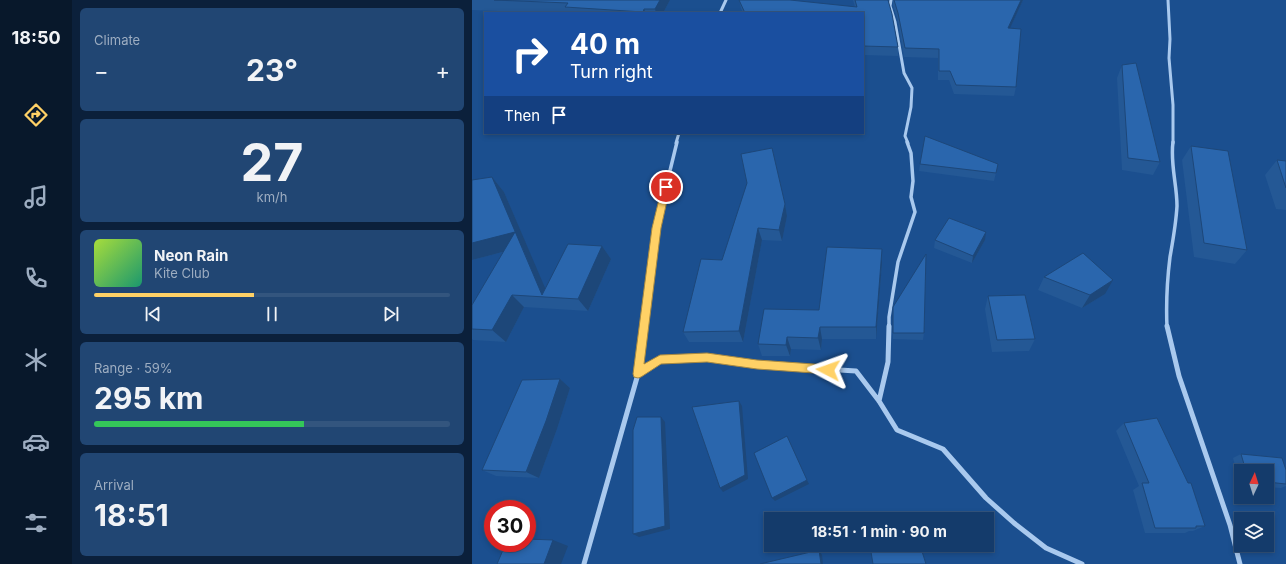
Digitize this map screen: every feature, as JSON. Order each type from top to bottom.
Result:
[{"type":"street","points":[[720,12],[726,0]]},
{"type":"street","points":[[879,401],[888,362],[889,317],[898,262],[915,212],[911,197],[914,181],[911,153],[905,136],[911,107],[912,88],[904,73],[895,22],[890,6],[891,0]]},
{"type":"street","points":[[1168,0],[1170,39],[1169,58],[1173,105],[1173,141],[1171,155],[1175,180],[1176,219],[1170,258],[1166,306],[1167,331],[1179,376],[1230,525],[1240,564]]},
{"type":"street","points":[[584,564],[638,374],[656,228],[679,134]]},
{"type":"street","points":[[638,374],[660,360],[707,358],[757,365],[856,372],[879,401],[897,430],[943,449],[986,498],[1014,523],[1046,548],[1082,564]]},
{"type":"building","points":[[494,0],[660,0],[655,9],[644,9],[643,12],[565,7],[568,3]]},
{"type":"building","points":[[739,0],[790,0],[857,7],[855,0],[888,0],[898,47],[864,46],[864,12],[745,12]]},
{"type":"building","points":[[894,0],[1021,0],[1008,28],[1021,29],[1016,87],[956,85],[950,71],[939,71],[939,49],[905,48]]},
{"type":"building","points":[[1136,63],[1160,162],[1128,158],[1122,65]]},
{"type":"building","points":[[925,136],[998,164],[996,173],[920,164]]},
{"type":"building","points":[[1191,146],[1228,151],[1247,250],[1204,243]]},
{"type":"building","points":[[772,148],[785,204],[779,230],[758,228],[739,331],[683,332],[701,259],[722,260],[747,183],[741,154]]},
{"type":"building","points":[[1277,160],[1286,161],[1286,188]]},
{"type":"building","points":[[492,177],[542,295],[568,244],[602,246],[578,299],[512,295],[492,330],[472,329],[472,305],[515,232],[472,243],[472,180]]},
{"type":"building","points":[[949,218],[986,232],[973,256],[935,240]]},
{"type":"building","points":[[827,247],[882,249],[876,327],[820,327],[818,338],[787,337],[786,345],[758,344],[764,309],[819,310]]},
{"type":"building","points":[[1083,253],[1113,280],[1090,295],[1044,277]]},
{"type":"building","points":[[926,254],[924,333],[893,333],[893,307]]},
{"type":"building","points":[[1025,295],[1035,339],[997,340],[988,296]]},
{"type":"building","points":[[560,379],[546,421],[526,472],[482,470],[522,380]]},
{"type":"building","points":[[739,401],[745,475],[720,488],[692,407]]},
{"type":"building","points":[[637,417],[661,417],[665,526],[633,534],[633,430]]},
{"type":"building","points":[[1157,418],[1188,483],[1191,483],[1205,526],[1196,526],[1196,528],[1155,528],[1142,483],[1149,483],[1124,423]]},
{"type":"building","points":[[787,436],[807,480],[772,498],[754,453]]},
{"type":"building","points":[[1241,454],[1282,458],[1286,470],[1286,484],[1274,483],[1274,464],[1244,464]]},
{"type":"building","points":[[536,539],[553,540],[544,564],[497,564],[502,552],[536,552]]},
{"type":"building","points":[[811,552],[819,552],[821,564],[760,564]]},
{"type":"building","points":[[871,552],[922,552],[926,564],[873,564]]},
{"type":"route","points":[[666,187],[656,228],[638,374],[660,360],[707,358],[757,365],[828,370]]}]
